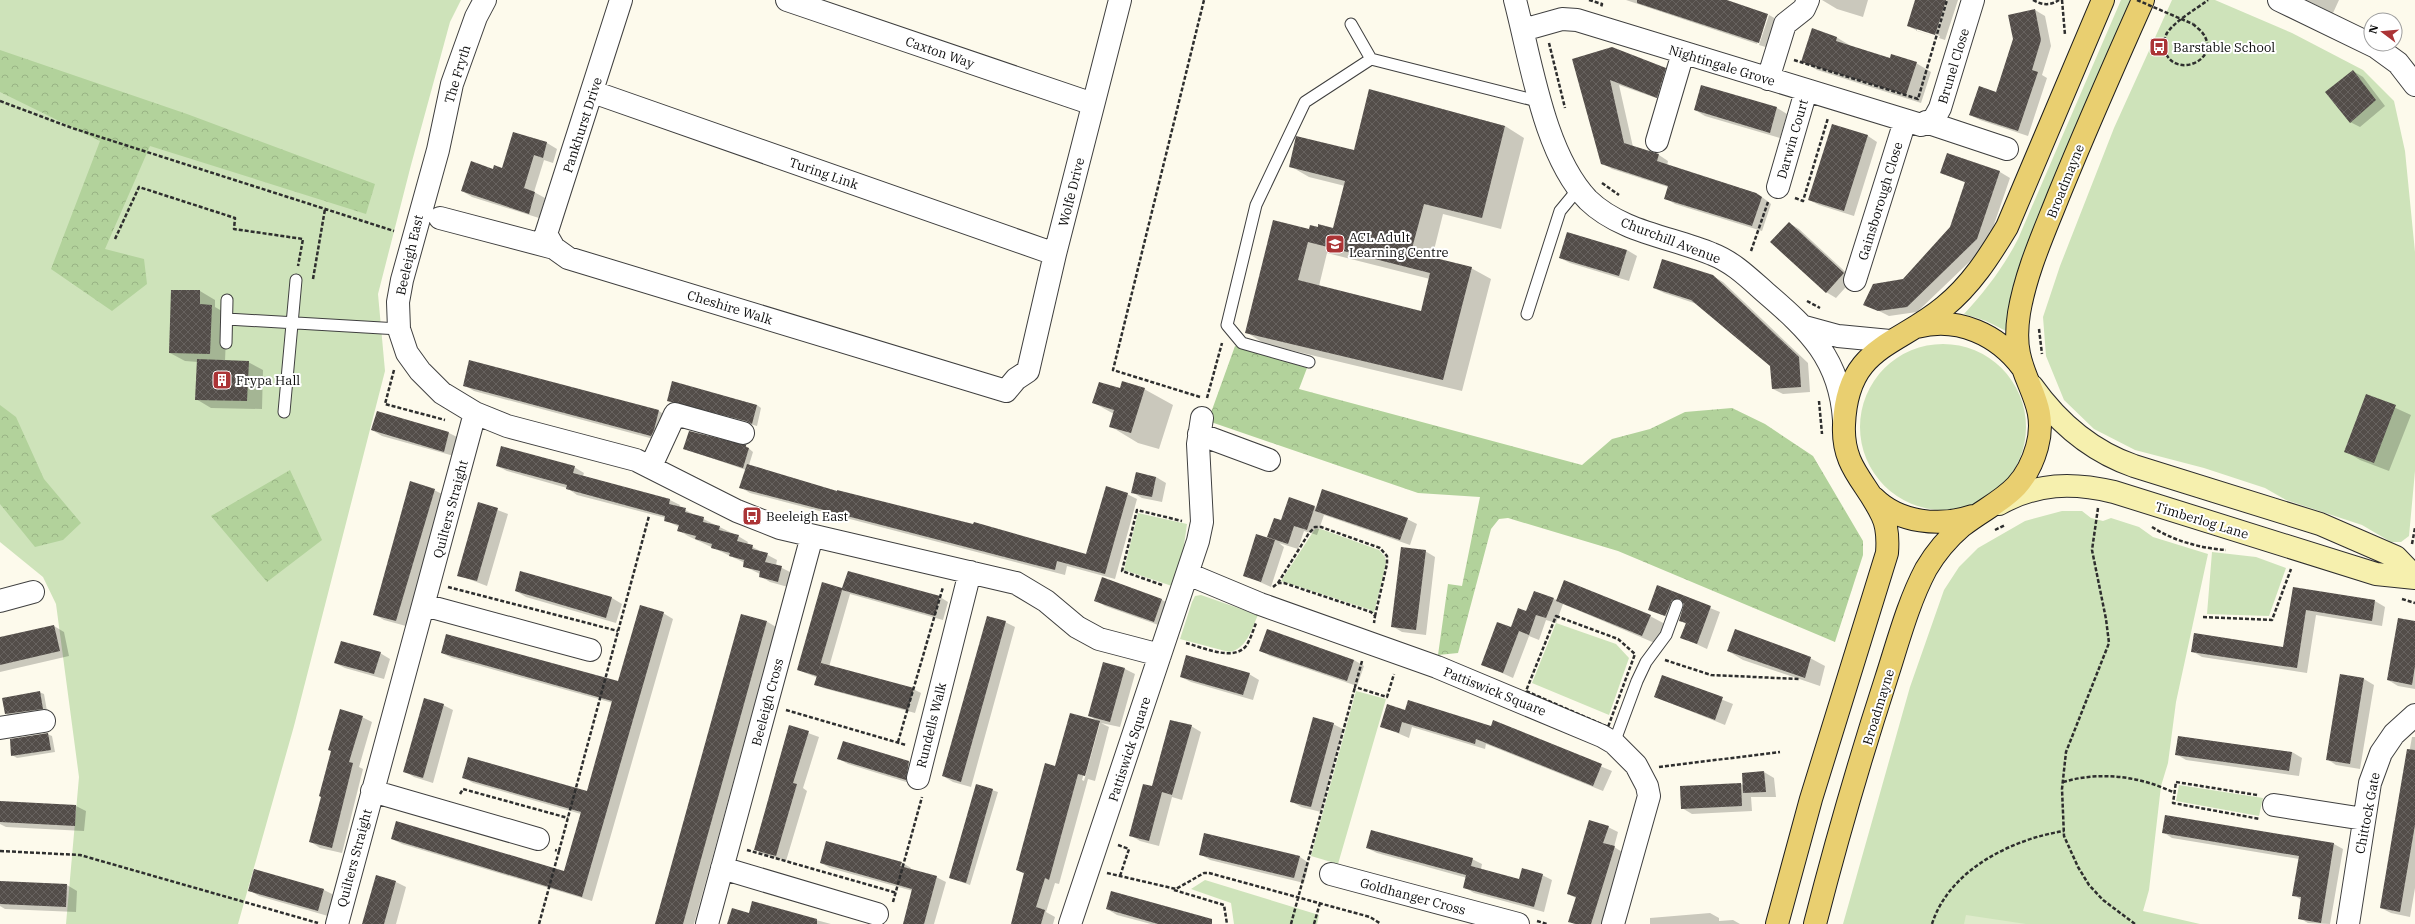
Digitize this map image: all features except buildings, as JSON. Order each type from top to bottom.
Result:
[{"type":"main road","name":"Broadmayne","points":[[1986,511],[1949,522],[1918,520],[1892,511],[1881,505],[1870,494],[1855,473],[1849,460],[1845,445],[1844,425],[1847,401],[1854,380],[1875,352],[1943,308],[1962,291],[1993,250],[2007,227],[2075,42],[2103,0]]},
{"type":"main road","name":"Broadmayne","points":[[1815,924],[1879,702],[1918,585],[1936,552],[1948,538],[1986,511],[2017,486],[2028,470],[2037,447],[2040,417],[2028,378],[2019,356],[2017,327],[2028,274],[2082,138],[2143,0]]},
{"type":"main road","name":"Broadmayne","points":[[1910,329],[1942,324],[1983,333],[2010,351],[2028,378]]},
{"type":"main road","name":"Timberlog Lane","points":[[2028,378],[2068,428],[2106,456],[2320,524],[2396,557],[2415,578]]},
{"type":"main road","name":"Timberlog Lane","points":[[1986,511],[2012,497],[2042,487],[2076,485],[2093,487],[2114,492],[2376,574],[2415,578]]},
{"type":"main road","name":"Broadmayne","points":[[1777,924],[1811,799],[1887,553],[1886,527],[1870,494]]},
{"type":"street","name":"The Fryth","points":[[438,150],[452,84],[476,17],[485,0]]},
{"type":"street","name":"Pankhurst Drive","points":[[554,248],[546,234],[593,92],[621,0]]},
{"type":"street","name":"Wolfe Drive","points":[[1016,379],[1028,371],[1055,254],[1120,0]]},
{"type":"street","name":"Churchill Avenue","points":[[1515,0],[1550,137],[1578,188],[1602,210],[1628,226],[1695,248],[1725,260],[1739,269],[1805,328],[1822,350],[1837,382],[1844,425]]},
{"type":"street","points":[[1768,79],[1785,24],[1804,9],[1808,0]]},
{"type":"street","name":"Brunel Close","points":[[1918,123],[1934,119],[1940,108],[1973,0]]},
{"type":"street","points":[[2075,42],[2099,0]]},
{"type":"street","points":[[2280,0],[2376,47],[2398,63],[2415,85]]},
{"type":"street","name":"Caxton Way","points":[[800,2],[1093,104]]},
{"type":"street","name":"Nightingale Grove","points":[[1523,30],[1568,19],[1806,91],[2007,149]]},
{"type":"street","points":[[1657,141],[1683,53]]},
{"type":"street","name":"Darwin Court","points":[[1778,187],[1806,91]]},
{"type":"street","name":"Turing Link","points":[[593,92],[1055,254]]},
{"type":"street","name":"Gainsborough Close","points":[[1855,280],[1918,123]]},
{"type":"street","name":"Beeleigh East","points":[[438,150],[418,214],[415,237],[402,280],[398,302],[399,329],[407,353],[420,371],[442,393],[475,413],[507,426],[636,460],[651,466],[760,521],[812,536],[1016,584],[1046,601],[1077,627],[1099,639],[1160,655]]},
{"type":"street","name":"Cheshire Walk","points":[[440,218],[554,248],[568,258],[1006,391],[1016,379]]},
{"type":"street","name":"Churchill Avenue","points":[[1805,328],[1838,336],[1890,341]]},
{"type":"street","name":"Quilters Straight","points":[[337,924],[475,413]]},
{"type":"street","points":[[651,466],[675,414],[743,433]]},
{"type":"street","points":[[1202,417],[1269,460]]},
{"type":"street","name":"Pattiswick Square","points":[[1070,924],[1188,574],[1202,522],[1198,476],[1202,417]]},
{"type":"street","name":"Beeleigh Cross","points":[[708,924],[812,536]]},
{"type":"street","name":"Rundells Walk","points":[[918,778],[970,572]]},
{"type":"street","name":"Pattiswick Square","points":[[1188,574],[1260,604],[1437,667],[1534,706],[1614,743],[1636,765],[1647,786],[1649,796],[1613,924]]},
{"type":"street","points":[[0,601],[33,592]]},
{"type":"street","points":[[424,605],[596,655]]},
{"type":"street","name":"Chittock Gate","points":[[2348,924],[2370,783],[2381,753],[2394,734],[2415,715]]},
{"type":"street","points":[[0,728],[44,721]]},
{"type":"street","name":"Quilters Straight","points":[[372,791],[545,844]]},
{"type":"street","points":[[2265,804],[2364,819]]},
{"type":"street","points":[[722,868],[877,914]]},
{"type":"street","name":"Goldhanger Cross","points":[[1331,874],[1518,924]]},
{"type":"lane","points":[[1351,24],[1371,59],[1541,102]]},
{"type":"lane","points":[[1309,362],[1242,343],[1227,325],[1256,205],[1305,102],[1371,59]]},
{"type":"lane","points":[[1527,314],[1560,211],[1578,188]]},
{"type":"lane","points":[[284,412],[296,280]]},
{"type":"lane","points":[[226,343],[227,300]]},
{"type":"lane","points":[[227,318],[399,329]]},
{"type":"lane","points":[[1614,743],[1637,681],[1646,662],[1666,635],[1677,605]]},
{"type":"path","points":[[1204,0],[1114,370],[1202,417],[1227,325]]},
{"type":"path","points":[[1789,59],[1918,99],[1947,0]]},
{"type":"path","points":[[2033,0],[2040,4],[2053,4],[2060,0],[2075,42]]},
{"type":"path","points":[[2137,0],[2179,18],[2186,21],[2193,24],[2204,34],[2207,43],[2206,51],[2201,60],[2193,65],[2183,65],[2172,62],[2167,57],[2163,46],[2166,34],[2175,25],[2181,21],[2187,16],[2193,12],[2208,0]]},
{"type":"path","points":[[2160,14],[2163,7]]},
{"type":"path","points":[[1548,41],[1567,115]]},
{"type":"path","points":[[0,101],[72,128],[415,237]]},
{"type":"path","points":[[1598,179],[1624,199]]},
{"type":"path","points":[[115,238],[139,187],[235,218],[234,229],[303,239],[296,280]]},
{"type":"path","points":[[312,279],[325,209]]},
{"type":"path","points":[[1747,248],[1757,256]]},
{"type":"path","points":[[1802,296],[1826,311]]},
{"type":"path","points":[[2039,322],[2043,357]]},
{"type":"path","points":[[1819,393],[1822,436]]},
{"type":"path","points":[[2094,507],[2104,509]]},
{"type":"path","points":[[2098,508],[2092,550],[2106,619],[2109,643],[2066,752],[2063,782],[2064,831],[2078,867],[2089,885],[2103,900],[2135,924]]},
{"type":"path","points":[[1166,586],[1122,571],[1137,510],[1189,522]]},
{"type":"path","points":[[539,924],[649,516]]},
{"type":"path","points":[[1990,533],[2007,524]]},
{"type":"path","points":[[1271,591],[1278,583],[1309,533],[1315,527],[1321,527],[1380,548],[1387,556],[1387,564],[1373,626]]},
{"type":"path","points":[[2203,617],[2272,620],[2292,565]]},
{"type":"path","points":[[898,742],[944,583]]},
{"type":"path","points":[[1278,583],[1291,585],[1371,612],[1375,616]]},
{"type":"path","points":[[446,586],[618,631]]},
{"type":"path","points":[[1519,692],[1526,691],[1608,727],[1635,654],[1618,639],[1556,616],[1526,691]]},
{"type":"path","points":[[1185,642],[1229,654],[1239,652],[1246,646],[1258,620]]},
{"type":"path","points":[[596,655],[610,663]]},
{"type":"path","points":[[1291,924],[1363,658]]},
{"type":"path","points":[[1660,658],[1711,675],[1799,679]]},
{"type":"path","points":[[1355,687],[1387,697],[1397,667]]},
{"type":"path","points":[[780,708],[911,746]]},
{"type":"path","points":[[1658,767],[1780,752]]},
{"type":"path","points":[[2063,782],[2083,776],[2106,775],[2131,778],[2161,786],[2175,793]]},
{"type":"path","name":"Rundells Walk","points":[[877,914],[895,900],[924,790],[918,778]]},
{"type":"path","points":[[2176,782],[2265,804],[2261,819],[2173,803],[2176,782]]},
{"type":"path","points":[[453,792],[460,794],[463,789],[568,818]]},
{"type":"path","points":[[1932,924],[1936,912],[1949,891],[1968,872],[2024,842],[2064,831]]},
{"type":"path","points":[[1114,843],[1129,849],[1120,876]]},
{"type":"path","points":[[545,844],[559,851]]},
{"type":"path","points":[[742,849],[897,893]]},
{"type":"path","points":[[0,851],[80,855],[321,924]]},
{"type":"path","points":[[1102,872],[1170,889],[1224,905],[1227,924]]},
{"type":"path","points":[[1170,889],[1182,886],[1198,876],[1209,873],[1370,917],[1381,924]]},
{"type":"path","points":[[1314,924],[1320,903]]},
{"type":"green space","points":[[0,0],[461,0],[450,22],[378,294],[385,371],[294,726],[238,924],[66,924],[79,777],[56,604],[43,577],[0,542]]},
{"type":"green space","points":[[2121,0],[2138,0],[2006,331],[1986,321],[1964,314],[1994,278],[2018,239]]},
{"type":"green space","points":[[2172,0],[2215,0],[2292,33],[2363,70],[2394,101],[2405,151],[2415,252],[2415,471],[2409,536],[2401,542],[2391,542],[2362,525],[2286,500],[2265,488],[2204,468],[2135,450],[2094,429],[2064,400],[2046,356],[2043,317],[2060,266],[2114,128]]},
{"type":"green space","points":[[0,50],[187,114],[375,184],[366,214],[150,146],[105,249],[144,259],[147,284],[112,311],[51,269],[100,141],[0,92]]},
{"type":"green space","points":[[1935,344],[1951,344],[1975,350],[2002,368],[2020,395],[2025,411],[2025,443],[2020,459],[2002,486],[1989,496],[1967,507],[1951,510],[1935,510],[1911,504],[1890,491],[1879,480],[1866,459],[1863,451],[1860,435],[1860,419],[1866,395],[1879,374],[1890,363],[1911,350],[1919,347]]},
{"type":"green space","points":[[1235,346],[1307,368],[1299,389],[1582,465],[1612,439],[1650,429],[1685,412],[1732,408],[1765,424],[1813,456],[1863,541],[1863,555],[1835,642],[1618,551],[1508,518],[1499,519],[1491,529],[1458,653],[1438,655],[1448,584],[1462,586],[1480,497],[1418,493],[1208,421]]},
{"type":"green space","points":[[0,405],[16,417],[44,479],[81,523],[63,540],[35,547],[0,504]]},
{"type":"green space","points":[[290,470],[322,540],[267,582],[211,516]]},
{"type":"green space","points":[[2062,511],[2082,511],[2091,518],[2103,521],[2111,518],[2139,527],[2153,537],[2208,554],[2176,702],[2168,763],[2161,786],[2149,890],[2143,911],[2200,924],[1843,924],[1910,687],[1944,590],[1959,567],[1978,548],[2025,521]]},
{"type":"green space","points":[[1138,513],[1187,524],[1182,559],[1172,586],[1124,570]]},
{"type":"green space","points":[[1315,529],[1321,529],[1379,550],[1385,557],[1386,564],[1374,613],[1371,610],[1281,581]]},
{"type":"green space","points":[[2212,552],[2256,557],[2286,568],[2269,616],[2207,614]]},
{"type":"green space","points":[[1201,595],[1258,615],[1248,638],[1240,647],[1229,652],[1180,639],[1192,602],[1195,596]]},
{"type":"green space","points":[[1556,623],[1616,644],[1629,658],[1609,715],[1532,683]]},
{"type":"green space","points":[[1356,691],[1386,699],[1338,864],[1311,856]]},
{"type":"green space","points":[[2179,785],[2263,798],[2259,816],[2176,801]]},
{"type":"green space","points":[[1205,880],[1319,915],[1317,924],[1234,924],[1231,903],[1191,889]]},
{"type":"green space","points":[[1966,915],[2026,924],[1964,924]]},
{"type":"place","name":"Barstable School","points":[[2159,47]]},
{"type":"place","name":"ACL Adult Learning Centre","points":[[1335,244]]},
{"type":"place","name":"Frypa Hall","points":[[222,380]]},
{"type":"place","name":"Beeleigh East","points":[[752,516]]}]
